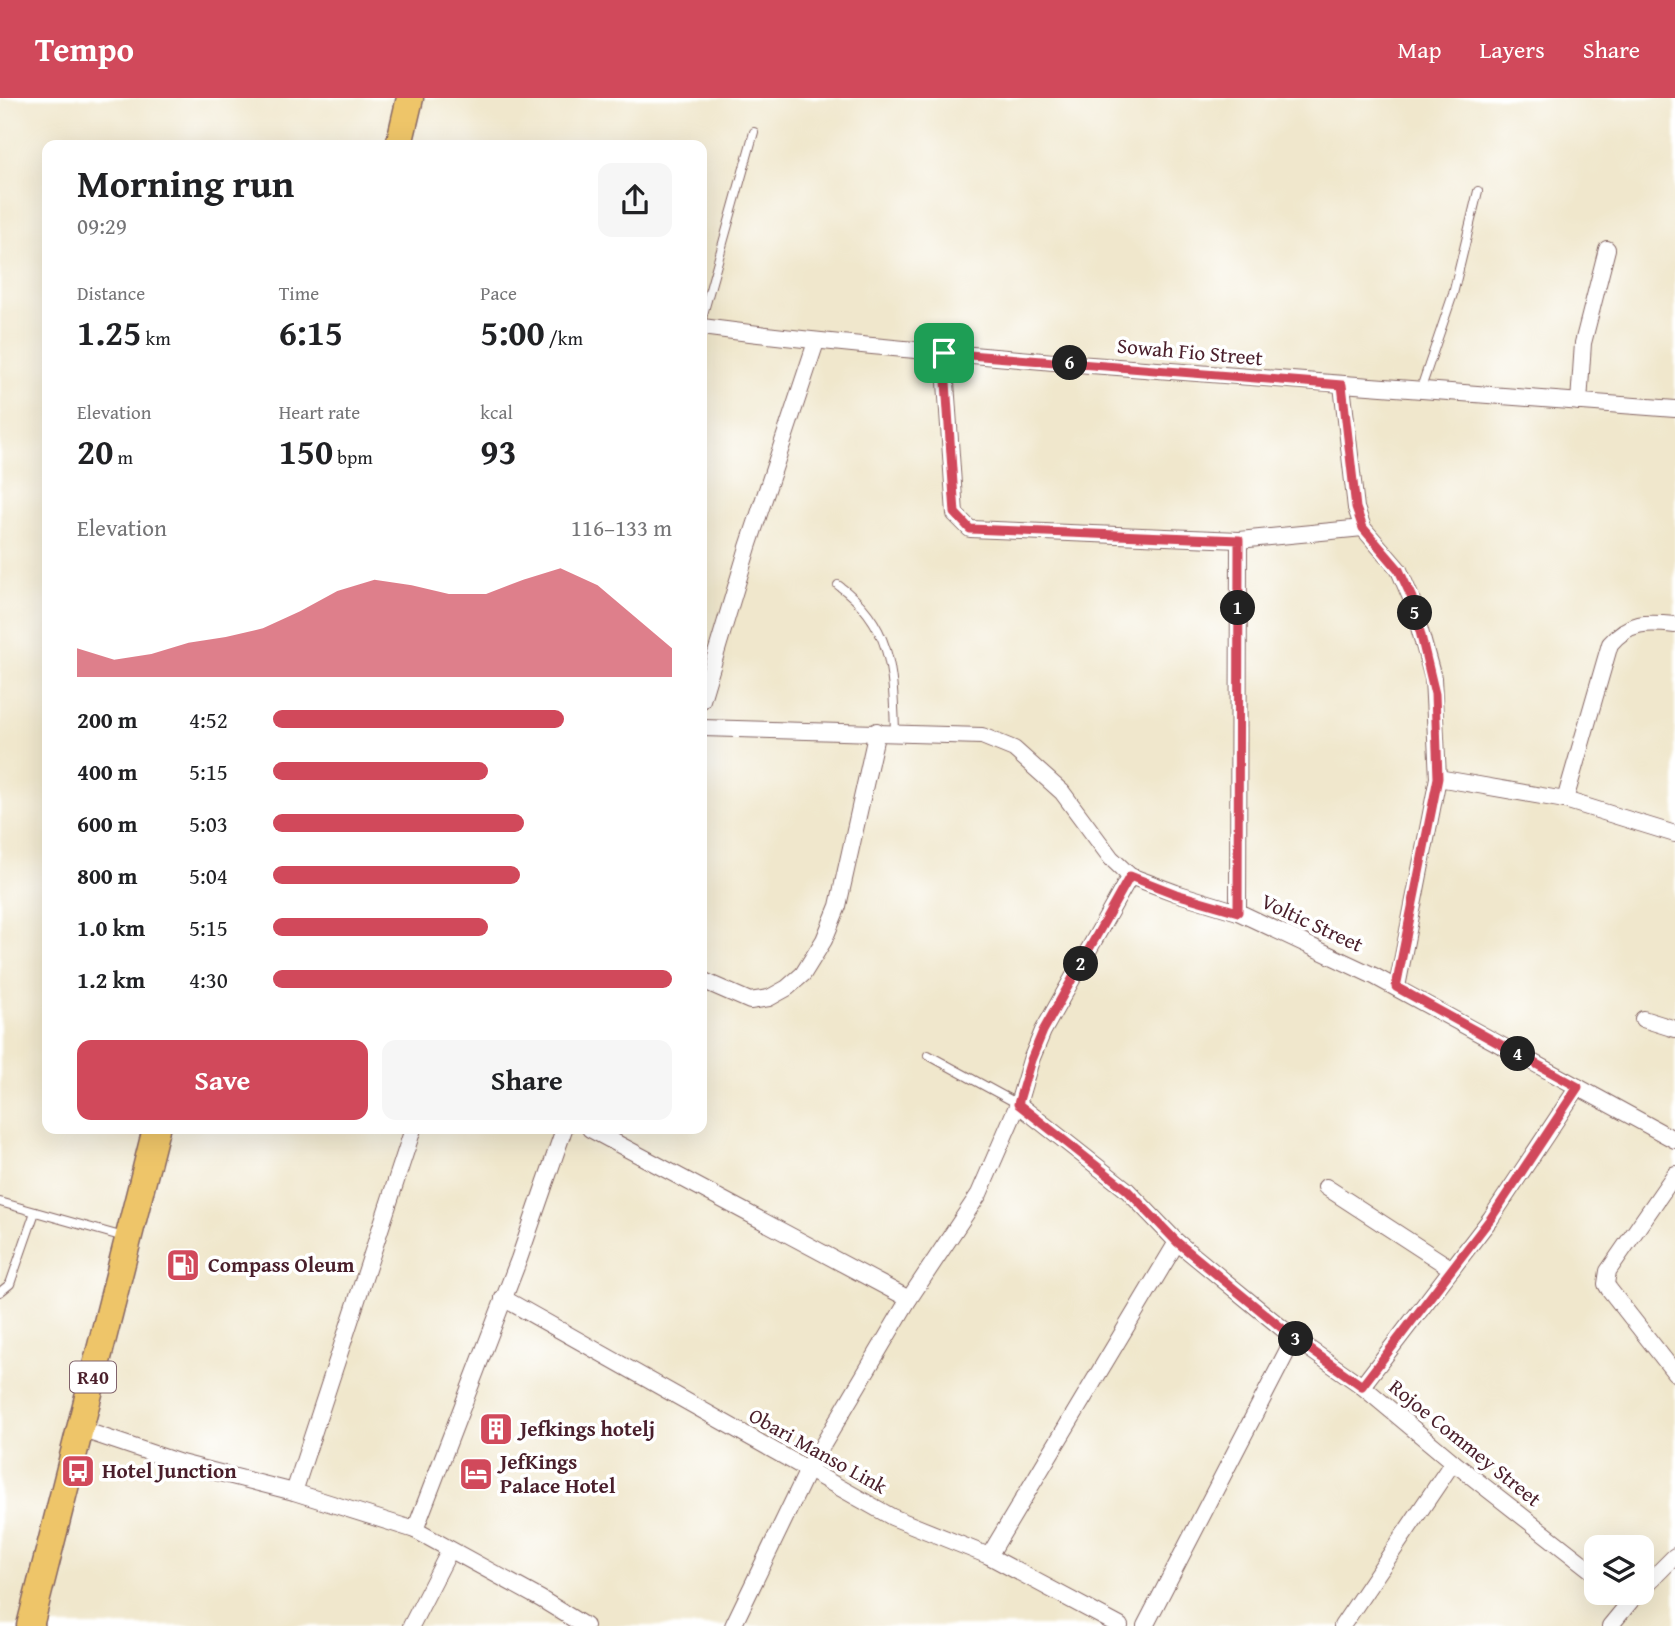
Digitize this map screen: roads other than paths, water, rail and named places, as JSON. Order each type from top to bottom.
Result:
[{"type":"main road","points":[[400,140],[410,98]]},
{"type":"main road","name":"R40","points":[[30,1626],[155,1134]]},
{"type":"street","points":[[1579,402],[1583,343],[1607,249]]},
{"type":"street","name":"Sowah Fio Street","points":[[707,328],[816,342],[944,353],[1675,409]]},
{"type":"street","points":[[707,683],[748,547],[816,342]]},
{"type":"street","points":[[944,353],[955,513],[970,529],[1239,540],[1363,528]]},
{"type":"street","points":[[1342,385],[1353,494],[1363,528],[1399,570],[1412,598],[1435,694],[1438,778],[1396,987]]},
{"type":"street","points":[[1238,912],[1239,540]]},
{"type":"street","points":[[1565,800],[1610,644],[1620,632],[1636,624],[1653,622],[1675,625]]},
{"type":"street","name":"Voltic Street","points":[[707,728],[982,736],[1014,749],[1062,792],[1111,858],[1130,876],[1176,894],[1238,912],[1396,987],[1675,1140]]},
{"type":"street","points":[[707,982],[750,1001],[769,998],[787,988],[803,974],[824,940],[838,906],[877,731]]},
{"type":"street","points":[[1438,778],[1565,800],[1675,834]]},
{"type":"street","points":[[733,1626],[808,1470],[909,1299],[979,1194],[1018,1104],[1043,1031],[1130,876]]},
{"type":"street","points":[[1643,1019],[1675,1029]]},
{"type":"street","points":[[1362,1386],[1491,1218],[1578,1087]]},
{"type":"street","name":"Rojoe Commey Street","points":[[1018,1104],[1127,1190],[1177,1242],[1294,1338],[1362,1386],[1452,1462],[1584,1565]]},
{"type":"street","points":[[294,1492],[411,1134]]},
{"type":"street","points":[[415,1530],[519,1259],[562,1134]]},
{"type":"street","points":[[599,1134],[909,1299]]},
{"type":"street","points":[[1675,1174],[1608,1271],[1606,1278],[1609,1289],[1675,1373]]},
{"type":"street","points":[[1326,1187],[1452,1269]]},
{"type":"street","points":[[989,1556],[1177,1242]]},
{"type":"street","name":"Obari Manso Link","points":[[503,1298],[892,1517],[989,1556],[1120,1626]]},
{"type":"street","points":[[1145,1626],[1294,1338]]},
{"type":"street","points":[[80,1429],[181,1463],[294,1492],[415,1530],[585,1626]]},
{"type":"street","points":[[1342,1626],[1452,1462]]},
{"type":"street","points":[[411,1626],[450,1550]]},
{"type":"street","points":[[1654,1575],[1675,1556]]},
{"type":"street","points":[[1610,1626],[1624,1605]]},
{"type":"lane","points":[[707,299],[754,132]]},
{"type":"lane","points":[[1420,391],[1453,294],[1478,191]]},
{"type":"lane","points":[[838,585],[854,597],[875,624],[886,644],[894,680],[895,732]]},
{"type":"lane","points":[[928,1055],[1018,1104]]},
{"type":"lane","points":[[0,1202],[127,1238]]},
{"type":"lane","points":[[0,1292],[10,1284],[35,1212]]},
{"type":"place","name":"Compass Oleum","points":[[183,1265]]},
{"type":"place","name":"Jefkings hotelj","points":[[496,1429]]},
{"type":"place","name":"Hotel Junction","points":[[78,1471]]},
{"type":"place","name":"JefKings Palace Hotel","points":[[476,1474]]}]
